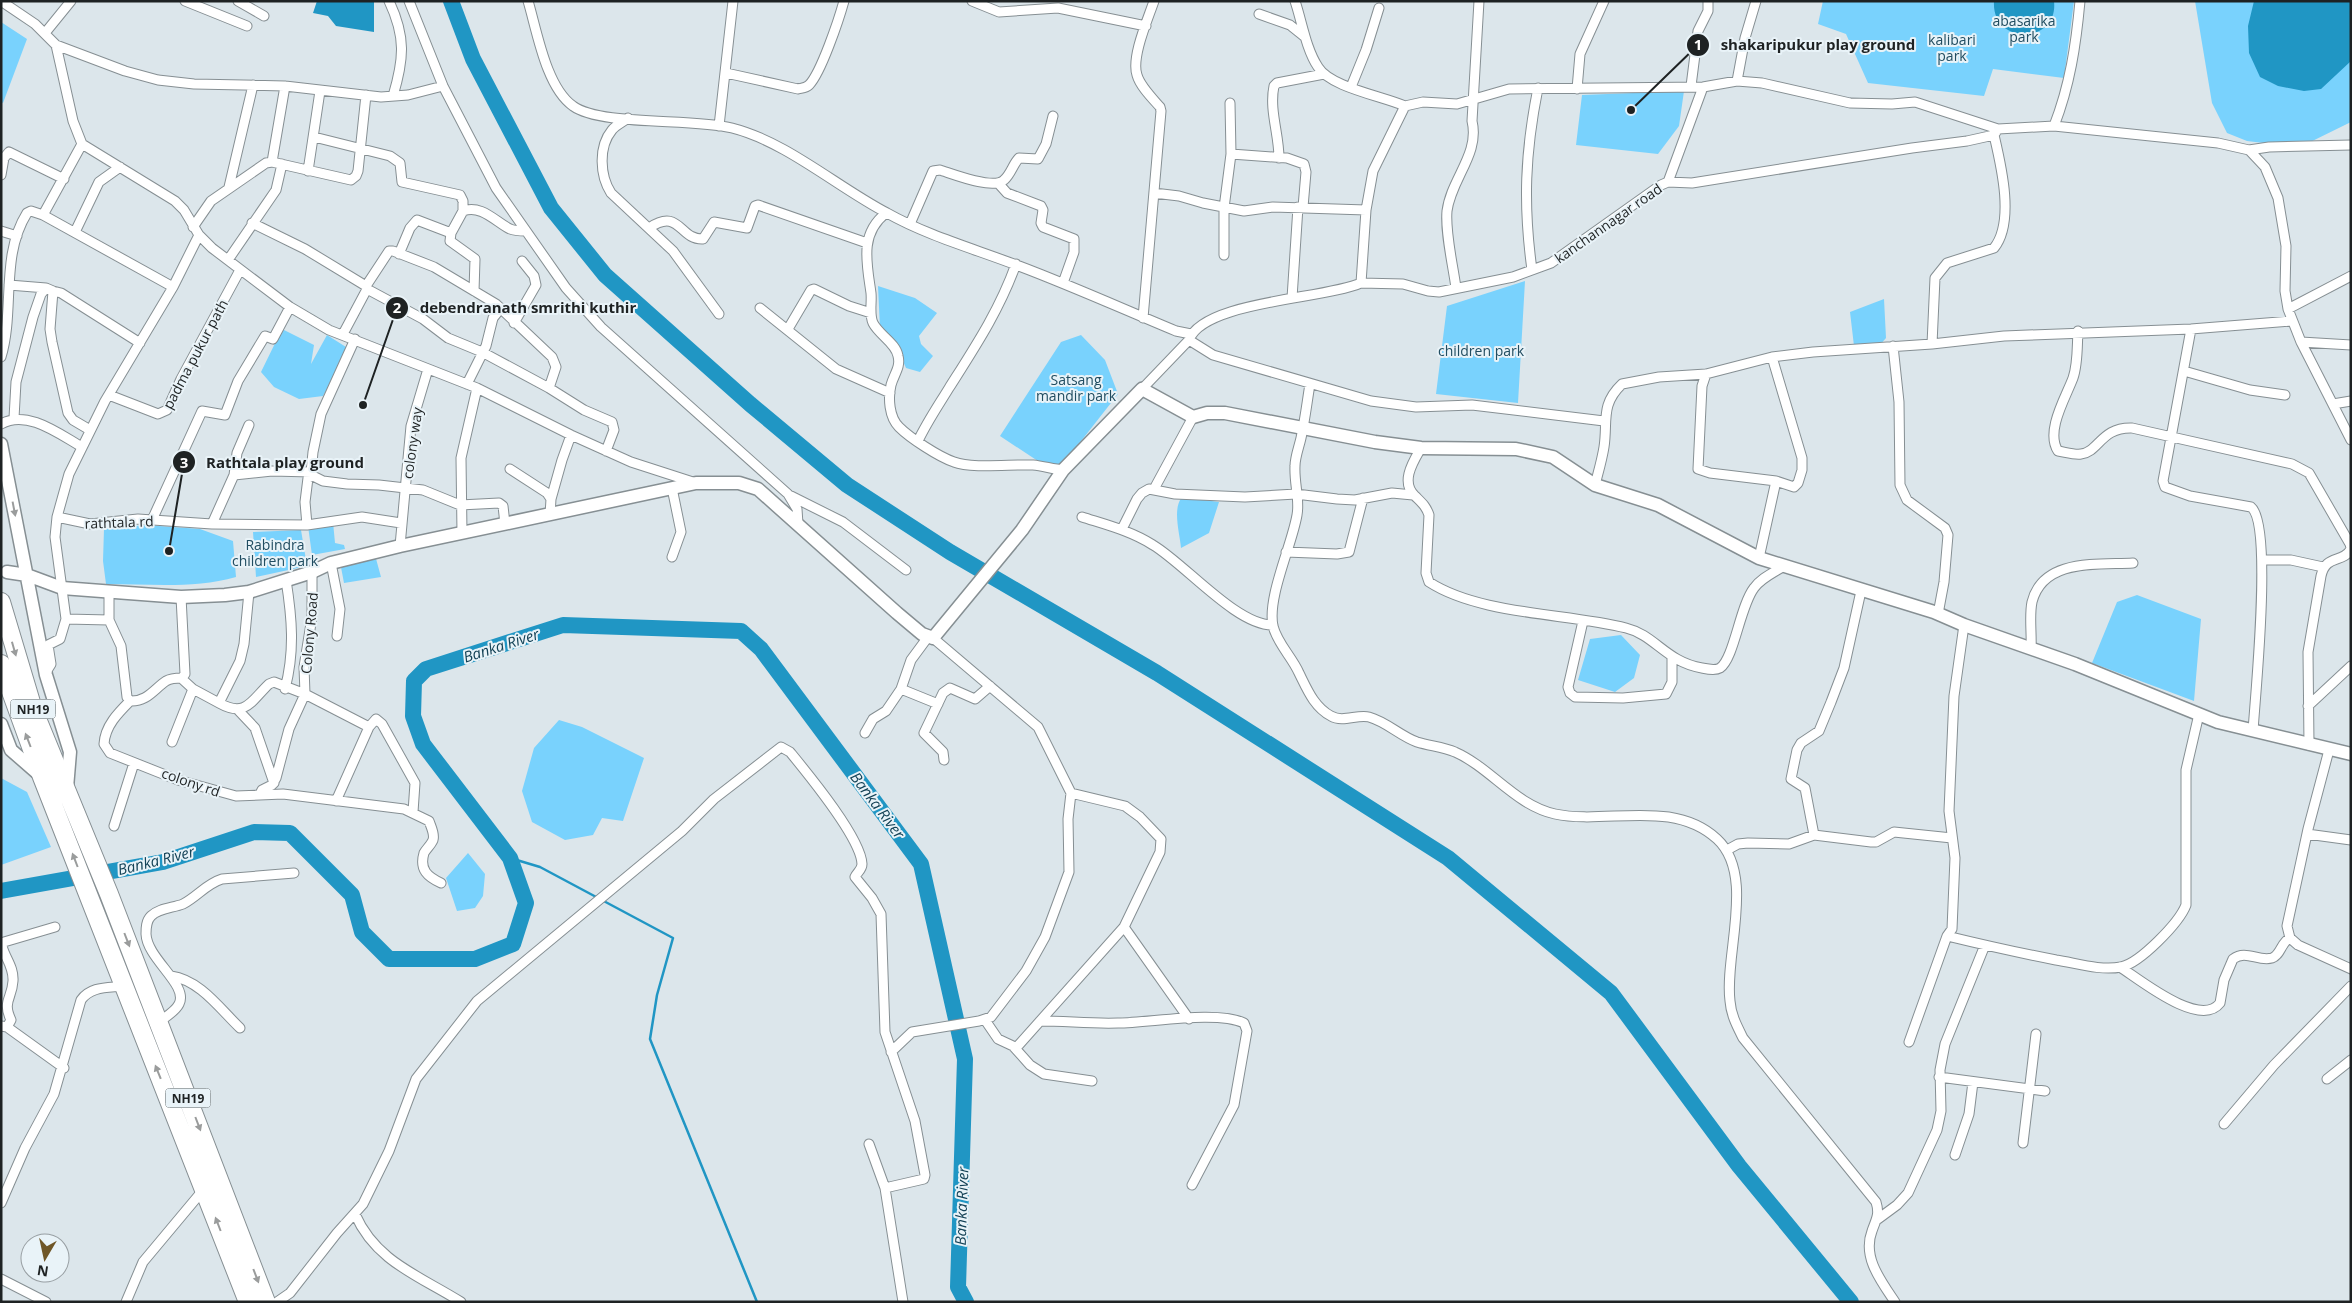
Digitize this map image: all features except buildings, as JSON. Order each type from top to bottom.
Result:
[{"type":"highway","name":"NH19","points":[[1,602],[33,709],[109,894],[266,1302]]},
{"type":"highway","name":"NH19","points":[[1,664],[42,777],[248,1302]]},
{"type":"main road","points":[[7,572],[26,575],[62,588],[110,590],[181,597],[225,596],[249,592],[312,572],[330,563],[400,546],[696,483],[718,482],[750,485],[758,489],[930,638],[957,609],[1022,530],[1063,470],[1142,389],[1193,417],[1207,413],[1225,413],[1303,426],[1375,442],[1421,448],[1516,448],[1553,457],[1595,486],[1658,505],[1759,558],[1938,614],[1964,625],[2032,648],[2218,722],[2351,754]]},
{"type":"main road","points":[[1,444],[46,672],[70,752],[66,790]]},
{"type":"main road","points":[[1,724],[11,750],[42,777]]},
{"type":"street","points":[[1,1],[45,33],[56,45],[126,71],[158,80],[194,84],[285,86],[320,91],[393,96],[443,86]]},
{"type":"street","points":[[45,33],[72,1]]},
{"type":"street","points":[[185,1],[248,26]]},
{"type":"street","points":[[238,1],[264,16]]},
{"type":"street","points":[[390,1],[400,30],[403,55],[393,96]]},
{"type":"street","points":[[409,1],[443,86],[496,188],[566,288],[600,327],[788,494],[843,522],[906,570]]},
{"type":"street","points":[[528,1],[555,85],[566,100],[585,112],[733,128],[777,148],[886,213],[1063,283],[1190,337],[1213,355],[1371,401],[1416,407],[1472,405],[1604,421]]},
{"type":"street","points":[[719,126],[733,1]]},
{"type":"street","points":[[726,73],[798,89],[806,87],[815,74],[835,29],[844,1]]},
{"type":"street","points":[[972,1],[999,12],[1058,8],[1146,26]]},
{"type":"street","points":[[1143,318],[1161,111],[1140,81],[1136,68],[1154,1]]},
{"type":"street","points":[[1295,1],[1318,68],[1324,74],[1340,85],[1405,106],[1423,102],[1457,104],[1509,89],[1703,87],[1737,81],[1762,83],[1850,103],[1915,102],[1996,132]]},
{"type":"street","points":[[1456,288],[1447,213],[1450,200],[1474,144],[1473,99],[1479,1]]},
{"type":"street","points":[[1577,89],[1580,54],[1604,1]]},
{"type":"street","points":[[1691,86],[1698,32],[1708,12],[1708,1]]},
{"type":"street","points":[[1737,81],[1745,38],[1756,1]]},
{"type":"street","points":[[2054,126],[2066,96],[2076,47],[2080,1]]},
{"type":"street","points":[[1350,87],[1366,50],[1379,8]]},
{"type":"street","points":[[1259,14],[1290,24],[1298,29],[1307,39]]},
{"type":"street","points":[[56,45],[73,121],[82,144],[175,201],[184,210],[199,235],[240,270],[290,307],[328,330],[344,334],[354,342],[477,388],[571,436],[631,462],[696,483]]},
{"type":"street","points":[[1278,158],[1279,142],[1273,111],[1274,86],[1277,83],[1324,74]]},
{"type":"street","points":[[229,188],[253,85]]},
{"type":"street","points":[[272,162],[285,86]]},
{"type":"street","name":"kanchannagar road","points":[[1142,389],[1190,337],[1208,321],[1258,304],[1360,283],[1403,284],[1428,291],[1456,288],[1496,281],[1551,263],[1661,185],[1668,182],[1703,87]]},
{"type":"street","points":[[1532,270],[1525,206],[1530,130],[1538,88]]},
{"type":"street","points":[[308,171],[320,91]]},
{"type":"street","points":[[193,227],[212,201],[266,163],[272,162],[308,171],[354,179],[358,171],[359,147],[366,95]]},
{"type":"street","points":[[1224,255],[1224,208],[1231,154],[1230,103]]},
{"type":"street","points":[[1360,283],[1366,210],[1373,171],[1405,106]]},
{"type":"street","points":[[910,224],[933,171],[940,170],[988,184],[998,183],[1008,176],[1019,158],[1038,159],[1046,144],[1053,116]]},
{"type":"street","points":[[628,118],[616,126],[609,135],[602,162],[603,175],[611,193],[673,251],[718,314]]},
{"type":"street","points":[[1668,182],[1692,183],[1967,141],[1996,132],[2054,126],[2218,143],[2249,150],[2269,146],[2351,145]]},
{"type":"street","points":[[1932,344],[1935,278],[1947,263],[1994,248],[2002,235],[2004,216],[2003,173],[1996,132]]},
{"type":"street","points":[[314,137],[359,147],[396,159],[402,167],[402,182],[460,195],[463,201],[463,211],[451,233],[451,244],[468,252],[475,259],[474,290]]},
{"type":"street","points":[[43,215],[82,144]]},
{"type":"street","points":[[2249,150],[2265,167],[2278,198],[2286,246],[2285,291],[2292,321],[2351,440]]},
{"type":"street","points":[[1,175],[4,158],[9,152],[64,179]]},
{"type":"street","points":[[1231,154],[1278,158],[1298,162],[1305,166],[1292,298]]},
{"type":"street","points":[[228,260],[276,190],[282,164]]},
{"type":"street","points":[[75,232],[99,182],[120,167]]},
{"type":"street","points":[[998,183],[1007,193],[1041,206],[1044,210],[1042,227],[1074,239],[1074,252],[1063,283]]},
{"type":"street","points":[[1154,193],[1179,196],[1224,208],[1244,211],[1273,206],[1366,210]]},
{"type":"street","points":[[649,228],[659,221],[667,220],[682,227],[696,238],[703,239],[714,222],[747,228],[755,206],[758,205],[867,243]]},
{"type":"street","points":[[463,211],[470,210],[486,213],[510,229],[526,231]]},
{"type":"street","points":[[1,357],[8,322],[10,263],[17,236],[27,213],[31,211],[43,215],[75,232],[172,286]]},
{"type":"street","points":[[886,213],[877,220],[867,243],[865,258],[871,313],[878,331],[894,348],[899,357],[898,370],[890,393],[891,412],[895,422],[918,441],[954,462],[1035,466],[1063,470]]},
{"type":"street","points":[[399,254],[410,228],[417,220],[451,233]]},
{"type":"street","points":[[252,223],[305,249],[416,315],[448,338],[482,352],[549,388],[584,410],[612,422],[614,430],[606,451]]},
{"type":"street","points":[[1,232],[17,236]]},
{"type":"street","points":[[46,672],[51,664],[48,645],[60,639],[66,619],[55,544],[57,517],[69,474],[109,395],[199,235]]},
{"type":"street","points":[[344,334],[367,287],[387,253],[391,251],[434,267],[474,290],[500,308],[555,361],[556,372],[549,388]]},
{"type":"street","points":[[514,323],[536,285],[534,276],[522,261]]},
{"type":"street","points":[[918,441],[925,425],[981,340],[1004,297],[1016,264]]},
{"type":"street","name":"padma pukur path","points":[[109,395],[158,414],[167,410],[181,379],[240,270]]},
{"type":"street","points":[[2288,309],[2351,276]]},
{"type":"street","points":[[9,285],[32,285],[61,293],[140,342]]},
{"type":"street","points":[[788,329],[807,296],[814,288],[849,306],[871,313]]},
{"type":"street","points":[[14,418],[16,382],[33,317],[49,290]]},
{"type":"street","points":[[49,290],[52,342],[68,413],[73,420],[90,430]]},
{"type":"street","points":[[152,520],[202,411],[225,415],[238,382],[265,336],[273,339],[290,307]]},
{"type":"street","points":[[467,384],[482,352],[491,323],[500,308]]},
{"type":"street","points":[[760,308],[836,368],[890,393]]},
{"type":"street","points":[[1595,486],[1604,445],[1604,421],[1609,400],[1622,384],[1659,377],[1706,374],[1772,357],[2004,336],[2191,329],[2292,321]]},
{"type":"street","points":[[2191,329],[2163,475],[2165,487],[2190,496],[2251,507],[2255,510],[2262,560],[2260,637],[2253,730]]},
{"type":"street","points":[[2078,332],[2073,378],[2059,407],[2055,446],[2058,451],[2082,454],[2091,450],[2112,431],[2121,428],[2172,436],[2305,468],[2350,544],[2351,549],[2348,554],[2328,562],[2323,567],[2309,636],[2309,745]]},
{"type":"street","points":[[307,525],[307,484],[308,478],[312,474],[316,432],[321,414],[354,342]]},
{"type":"street","points":[[2301,342],[2351,344]]},
{"type":"street","points":[[1893,346],[1899,402],[1900,486],[1907,500],[1945,528],[1948,535],[1944,582],[1938,614]]},
{"type":"street","points":[[1706,374],[1702,386],[1698,469],[1776,481],[1794,487],[1798,483],[1802,470],[1802,458],[1772,357]]},
{"type":"street","name":"colony way","points":[[400,546],[412,426],[428,369]]},
{"type":"street","points":[[2184,371],[2250,390],[2285,395]]},
{"type":"street","points":[[1310,384],[1295,463],[1297,517],[1280,575],[1273,625],[1278,640],[1297,668],[1313,700],[1328,715],[1344,719],[1366,716],[1380,721],[1419,743],[1453,751],[1470,759],[1529,805],[1545,811],[1575,815],[1654,815],[1680,820],[1697,826],[1716,838],[1727,850],[1732,863],[1736,896],[1729,998],[1735,1023],[1743,1038],[1876,1202],[1879,1211],[1869,1246],[1871,1260],[1876,1272],[1895,1302]]},
{"type":"street","points":[[462,533],[460,505],[461,458],[477,388]]},
{"type":"street","points":[[2333,404],[2351,401]]},
{"type":"street","points":[[1154,489],[1164,466],[1193,417]]},
{"type":"street","points":[[1,424],[14,418],[41,425],[82,447]]},
{"type":"street","points":[[212,524],[234,475],[237,454],[249,425]]},
{"type":"street","points":[[550,515],[551,499],[571,436]]},
{"type":"street","points":[[1421,448],[1412,465],[1408,487],[1413,495],[1427,508],[1429,515],[1426,572],[1429,582],[1457,596],[1632,630],[1682,664],[1697,668],[1720,668],[1726,661],[1741,613],[1754,587],[1765,577],[1784,566]]},
{"type":"street","points":[[510,468],[547,494],[551,499]]},
{"type":"street","points":[[234,475],[272,471],[312,474],[323,481],[406,488]]},
{"type":"street","points":[[1759,558],[1776,481]]},
{"type":"street","name":"colony way","points":[[406,488],[427,491],[460,505],[499,503],[502,506],[505,524]]},
{"type":"street","points":[[672,488],[677,522],[681,532],[672,557]]},
{"type":"street","points":[[1122,529],[1142,493],[1154,489],[1174,494],[1244,497],[1296,494],[1337,499],[1363,498],[1392,493],[1413,495]]},
{"type":"street","points":[[788,494],[797,509],[798,524]]},
{"type":"street","points":[[1286,552],[1337,554],[1349,552],[1363,498]]},
{"type":"street","name":"rathtala rd","points":[[57,517],[90,524],[152,520],[212,524],[307,525],[362,518],[401,523]]},
{"type":"street","points":[[1082,517],[1122,529],[1156,546],[1194,578],[1254,622],[1273,625]]},
{"type":"street","points":[[2262,560],[2291,560],[2323,567]]},
{"type":"street","points":[[330,563],[340,609],[337,636]]},
{"type":"street","points":[[2032,648],[2032,602],[2040,585],[2049,576],[2063,568],[2133,563]]},
{"type":"street","name":"Colony Road","points":[[274,783],[289,729],[305,694],[304,667],[312,617],[312,572]]},
{"type":"street","points":[[285,689],[293,650],[293,623],[286,580]]},
{"type":"street","points":[[110,590],[109,620],[121,646],[126,691],[130,701],[147,697],[167,680],[181,678]]},
{"type":"street","points":[[1814,835],[1805,788],[1791,780],[1794,761],[1801,743],[1818,731],[1832,702],[1844,668],[1861,591]]},
{"type":"street","points":[[219,703],[240,661],[246,634],[249,592]]},
{"type":"street","points":[[181,597],[185,671],[181,678]]},
{"type":"street","points":[[66,619],[109,620]]},
{"type":"street","points":[[1583,622],[1568,687],[1570,693],[1575,697],[1623,698],[1666,694],[1672,682],[1672,658]]},
{"type":"street","points":[[1909,1042],[1952,929],[1955,858],[1949,811],[1954,696],[1964,625]]},
{"type":"street","points":[[865,732],[873,719],[886,711],[900,689],[911,660],[930,638],[1038,727],[1071,793],[1068,820],[1069,872],[1046,937],[1026,971],[996,1011],[984,1023],[912,1032],[891,1052]]},
{"type":"street","points":[[2308,706],[2351,666]]},
{"type":"street","points":[[181,678],[193,689],[230,709],[238,710],[255,728],[274,783],[260,794]]},
{"type":"street","name":"Colony Road","points":[[238,710],[246,708],[269,684],[274,682],[285,689],[305,694],[369,727]]},
{"type":"street","points":[[944,760],[943,752],[924,733],[943,693],[950,688],[974,699],[990,686]]},
{"type":"street","points":[[172,742],[193,689]]},
{"type":"street","points":[[900,689],[938,704]]},
{"type":"street","name":"colony rd","points":[[130,701],[112,721],[104,744],[110,753],[219,793],[247,797],[260,794],[336,801],[404,809],[413,812],[429,821],[433,831],[432,842],[424,852],[426,875],[441,883]]},
{"type":"street","points":[[1948,936],[2069,963],[2106,968],[2120,967],[2136,959],[2182,916],[2186,905],[2186,770],[2199,714]]},
{"type":"street","points":[[336,801],[369,727],[372,722],[378,720],[407,766],[415,784],[413,812]]},
{"type":"street","points":[[277,1302],[290,1293],[337,1233],[355,1214],[377,1179],[416,1078],[469,1010],[495,984],[682,831],[714,799],[776,749],[786,748],[844,825],[862,862],[861,870],[855,877],[872,898],[881,914],[884,1018],[891,1052],[915,1122],[925,1176],[924,1179],[885,1188]]},
{"type":"street","points":[[2329,750],[2307,834],[2298,883],[2287,926],[2290,938],[2298,945],[2351,969]]},
{"type":"street","points":[[114,826],[134,763]]},
{"type":"street","points":[[1016,1048],[1124,927],[1160,852],[1162,839],[1131,810],[1111,802],[1071,793]]},
{"type":"street","points":[[1727,850],[1738,844],[1748,843],[1789,844],[1814,835],[1870,842],[1876,842],[1894,832],[1952,838]]},
{"type":"street","points":[[2307,834],[2351,840]]},
{"type":"street","points":[[159,1022],[179,1004],[181,996],[180,988],[153,955],[147,940],[147,921],[152,915],[182,904],[211,882],[222,879],[294,873]]},
{"type":"street","points":[[55,927],[4,942],[2,946],[9,959],[13,981],[6,1007],[10,1020],[4,1026],[64,1068]]},
{"type":"street","points":[[1124,927],[1189,1018]]},
{"type":"street","points":[[2120,967],[2177,1004],[2195,1009],[2213,1009],[2220,1003],[2224,980],[2233,959],[2243,954],[2270,958],[2276,956],[2282,944],[2290,938]]},
{"type":"street","points":[[1878,1219],[1897,1205],[1908,1193],[1937,1130],[1941,1111],[1940,1077],[1944,1044],[1985,945]]},
{"type":"street","points":[[171,976],[196,986],[240,1028]]},
{"type":"street","points":[[1,1203],[25,1148],[54,1094],[64,1068],[81,1000],[86,993],[94,990],[124,986]]},
{"type":"street","points":[[2224,1124],[2274,1065],[2351,986]]},
{"type":"street","points":[[1040,1021],[1119,1023],[1189,1018],[1236,1020],[1244,1024],[1247,1031],[1234,1104],[1192,1185]]},
{"type":"street","points":[[984,1023],[998,1039],[1016,1048],[1030,1064],[1044,1074],[1092,1082]]},
{"type":"street","points":[[2023,1143],[2036,1034]]},
{"type":"street","points":[[2327,1079],[2351,1060]]},
{"type":"street","points":[[1940,1077],[2045,1091]]},
{"type":"street","points":[[1955,1155],[1969,1114],[1973,1082]]},
{"type":"street","points":[[869,1144],[885,1188],[903,1302]]},
{"type":"street","points":[[126,1302],[143,1262],[204,1189]]},
{"type":"street","points":[[355,1214],[362,1231],[389,1258],[409,1273],[461,1302]]},
{"type":"street","points":[[1,1279],[46,1302]]},
{"type":"green space","name":"kalibari park","points":[[1823,1],[2074,1],[2064,78],[1993,69],[1984,96],[1868,83],[1846,34],[1818,24]]},
{"type":"green space","points":[[2195,1],[2351,1],[2351,122],[2292,151],[2280,145],[2247,141],[2227,133],[2212,103]]},
{"type":"green space","points":[[1,22],[27,39],[3,103],[1,102]]},
{"type":"green space","points":[[1684,91],[1679,126],[1658,154],[1576,145],[1582,95]]},
{"type":"green space","name":"children park","points":[[1525,281],[1518,403],[1436,394],[1447,306]]},
{"type":"green space","points":[[878,286],[915,298],[937,313],[919,336],[921,344],[933,356],[920,372],[906,368],[899,352],[880,328]]},
{"type":"green space","points":[[1884,299],[1886,338],[1879,346],[1854,346],[1850,312]]},
{"type":"green space","points":[[282,329],[314,345],[311,364],[327,335],[346,347],[334,380],[332,379],[323,396],[299,399],[274,387],[261,372]]},
{"type":"green space","name":"Satsang mandir park","points":[[1081,335],[1105,360],[1118,394],[1056,473],[1000,436],[1061,342]]},
{"type":"green space","points":[[1182,497],[1219,502],[1209,533],[1181,548],[1177,508]]},
{"type":"green space","points":[[333,522],[335,543],[344,545],[345,549],[312,555],[308,526]]},
{"type":"green space","points":[[145,525],[200,529],[233,541],[236,577],[220,581],[188,584],[106,584],[103,561],[104,529]]},
{"type":"green space","name":"Rabindra children park","points":[[301,530],[307,566],[256,577],[253,532]]},
{"type":"green space","points":[[375,555],[381,577],[344,583],[340,562]]},
{"type":"green space","points":[[2137,595],[2201,619],[2194,701],[2092,663],[2117,602]]},
{"type":"green space","points":[[1621,635],[1640,655],[1634,678],[1615,692],[1578,680],[1590,639]]},
{"type":"green space","points":[[559,720],[582,727],[644,758],[623,821],[602,818],[593,835],[565,840],[532,822],[522,791],[534,748]]},
{"type":"green space","points":[[1,778],[27,792],[51,847],[1,865]]},
{"type":"green space","points":[[468,853],[485,874],[483,896],[475,908],[457,911],[446,878]]},
{"type":"shaded area","points":[[317,1],[374,1],[374,32],[336,26],[328,16],[313,13]]},
{"type":"shaded area","points":[[1994,1],[2054,1],[2053,15],[2046,26],[2036,32],[2025,34],[2013,32],[2003,26],[1996,16]]},
{"type":"shaded area","points":[[2254,1],[2351,1],[2351,61],[2321,89],[2304,91],[2278,86],[2260,77],[2249,53],[2248,26]]},
{"type":"waterway","points":[[451,1],[473,59],[551,208],[605,275],[750,404],[847,485],[950,552],[1157,673],[1448,858],[1611,993],[1739,1166],[1851,1302]]},
{"type":"waterway","name":"Banka River","points":[[1,891],[163,862],[254,832],[290,833],[352,895],[362,932],[389,959],[475,959],[513,944],[526,903],[510,858],[423,744],[413,716],[414,681],[426,669],[563,625],[741,631],[761,649],[921,864],[965,1059],[958,1287],[966,1302]]},
{"type":"waterway","points":[[510,858],[540,867],[673,938],[657,995],[650,1039],[757,1302]]},
{"type":"place","name":"shakaripukur play ground","points":[[1631,110]]},
{"type":"place","name":"debendranath smrithi kuthir","points":[[363,405]]},
{"type":"place","name":"Rathtala play ground","points":[[169,551]]},
{"type":"park label","name":"abasarika park","points":[[2024,28]]}]
